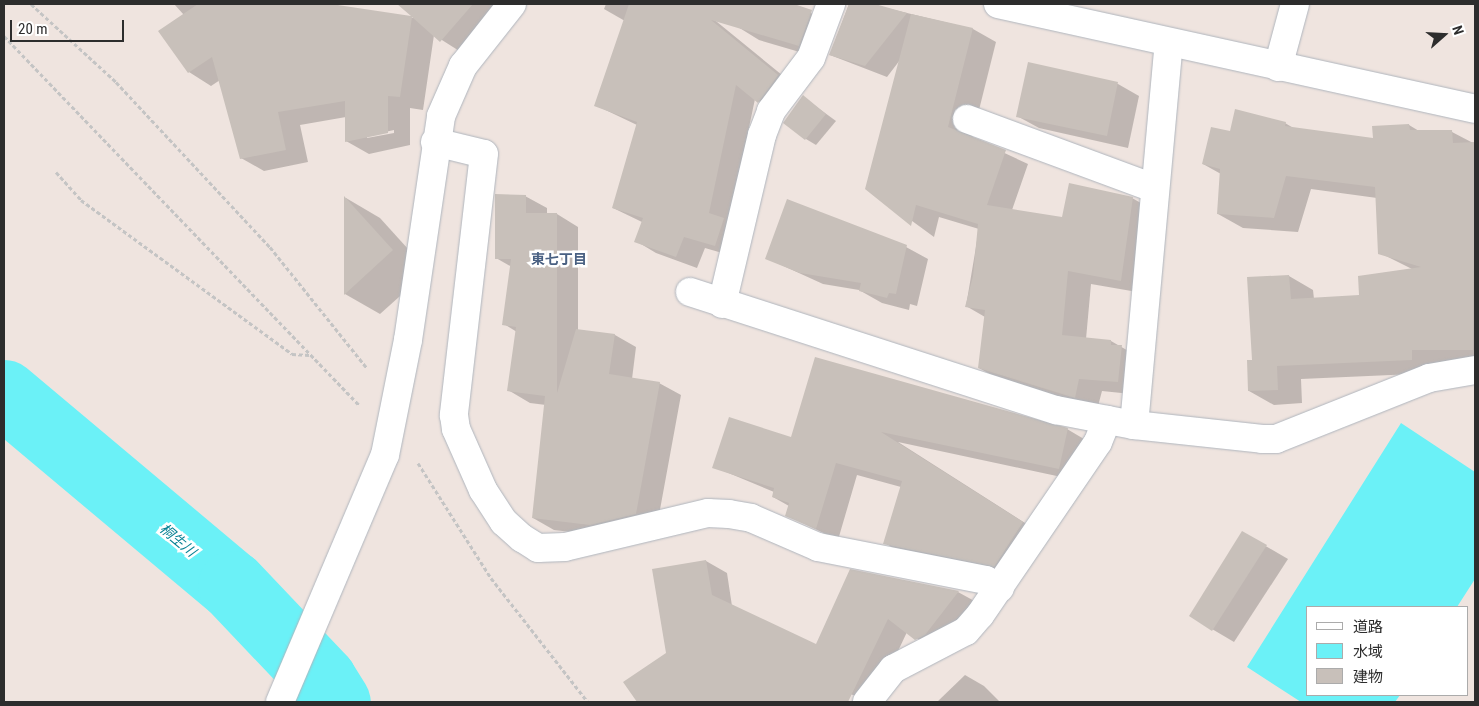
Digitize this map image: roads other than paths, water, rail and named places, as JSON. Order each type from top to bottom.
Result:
[{"type":"street","points":[[280,702],[398,454],[400,385],[434,142],[462,66],[512,4]]},
{"type":"street","points":[[722,304],[762,135],[771,112],[811,58],[831,4]]},
{"type":"street","points":[[998,4],[1169,44],[1475,109]]},
{"type":"street","points":[[1278,67],[1295,4]]},
{"type":"street","points":[[1134,425],[1154,188],[1169,44]]},
{"type":"street","points":[[967,119],[1154,188]]},
{"type":"street","points":[[434,142],[484,154],[454,414],[456,428],[483,490],[504,522],[538,548],[597,541],[708,513],[729,514],[751,518],[818,547],[986,580],[1000,588]]},
{"type":"street","points":[[690,292],[722,304],[1056,410],[1134,425],[1276,440],[1429,378],[1475,370]]},
{"type":"street","points":[[867,702],[893,669],[966,631],[1000,588],[1098,442],[1107,420]]},
{"type":"water","points":[[1401,423],[1475,472],[1475,579],[1458,606],[1306,606],[1306,696],[1399,696],[1395,702],[1301,702],[1247,667]]},
{"type":"waterway","name":"桐生川","points":[[4,394],[232,585],[322,680],[336,702]]},
{"type":"district","name":"東七丁目","points":[[559,259]]}]
